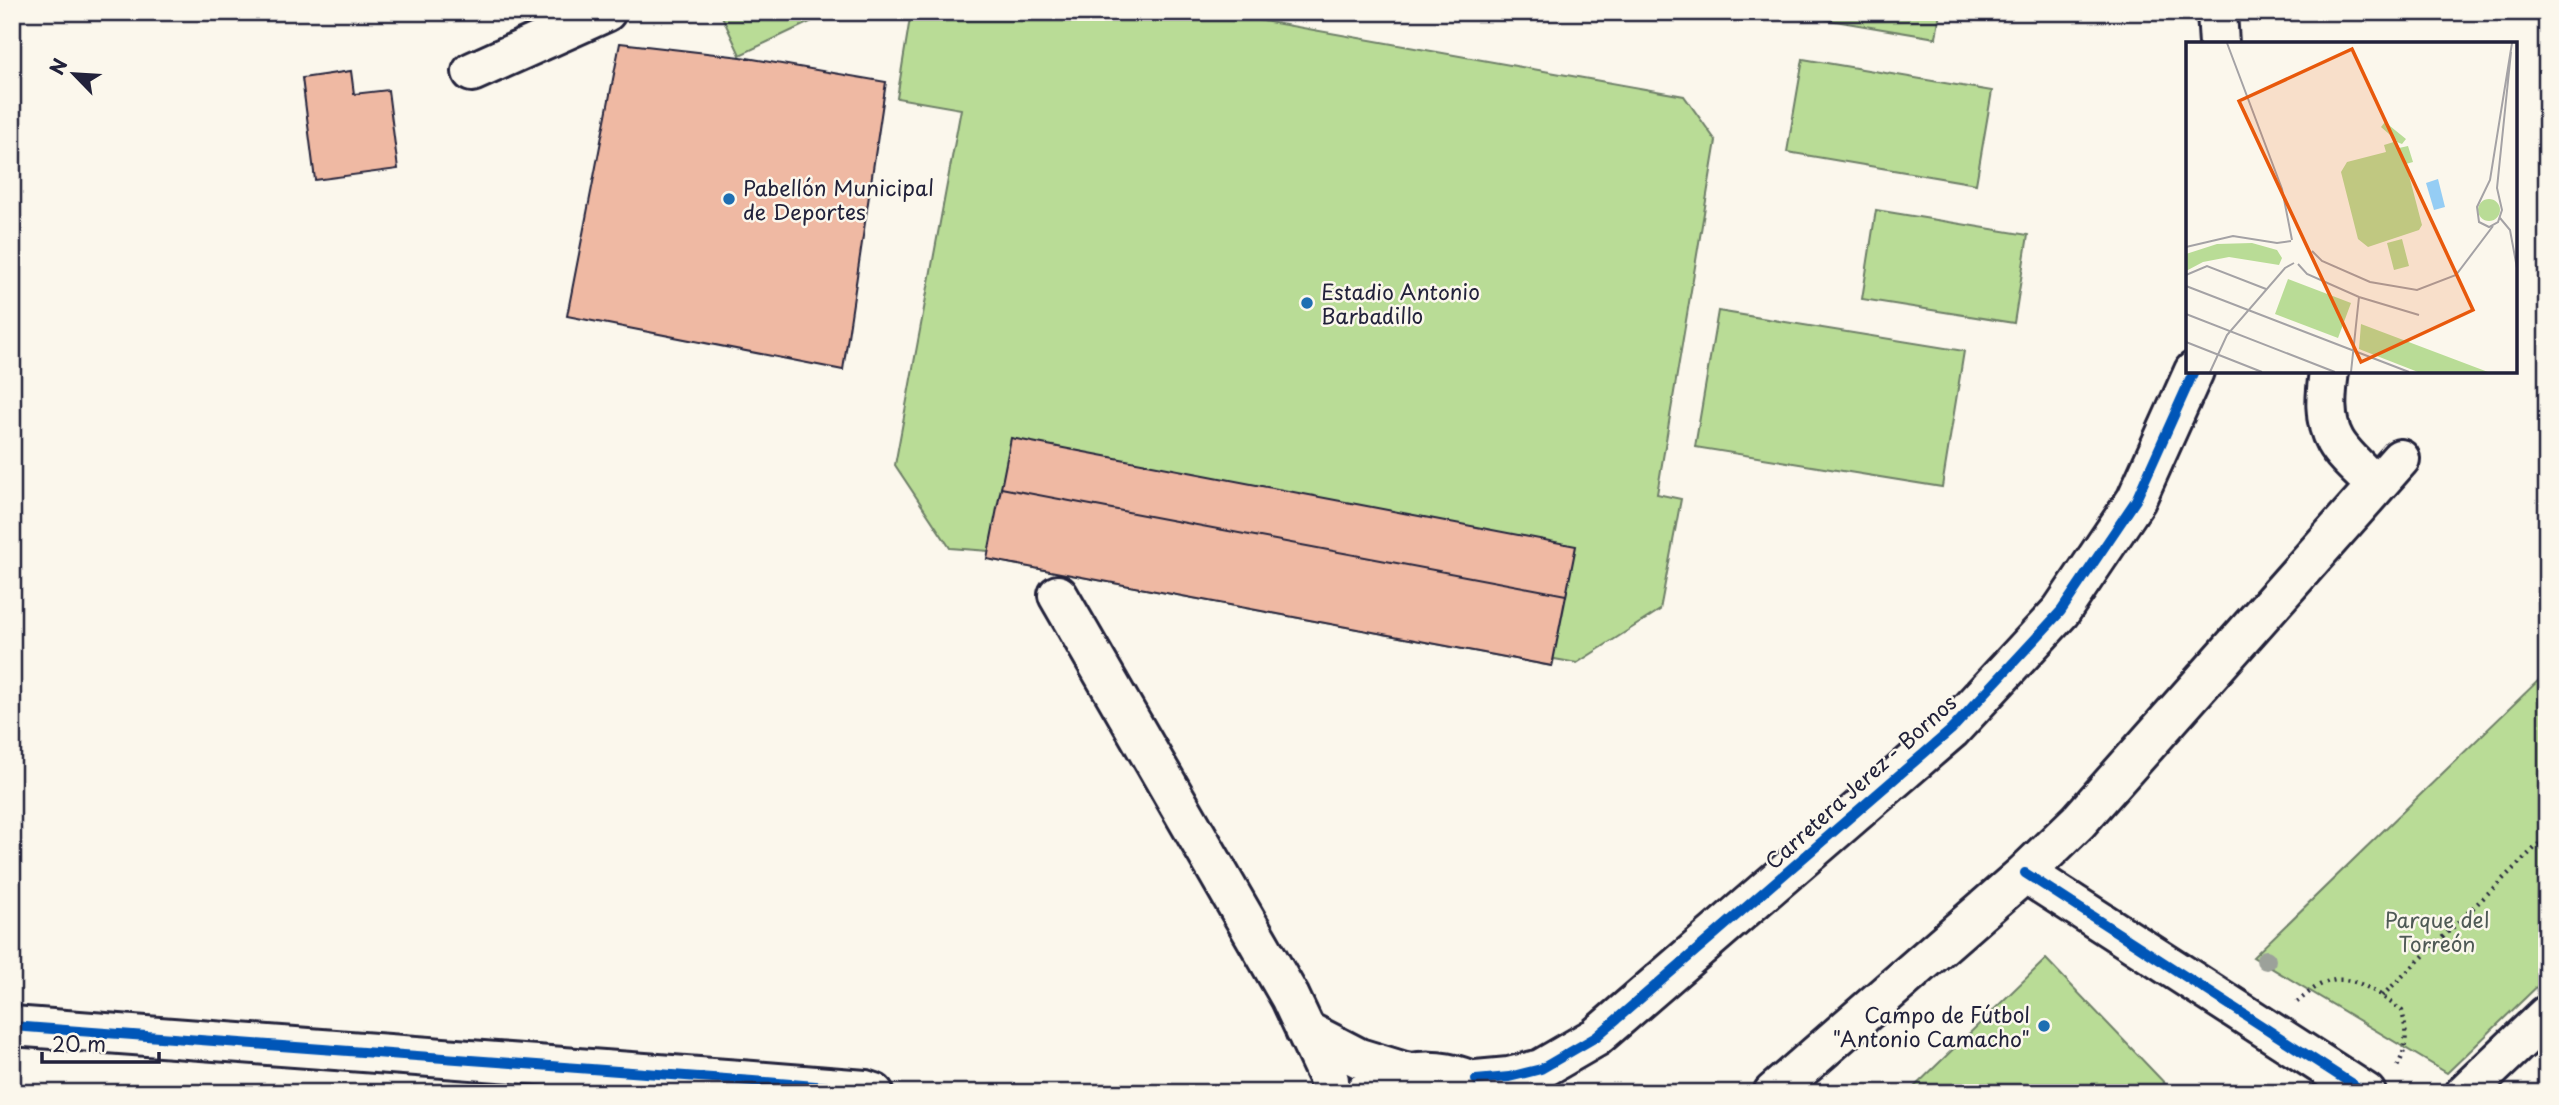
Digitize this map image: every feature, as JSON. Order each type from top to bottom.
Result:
[{"type":"street","points":[[472,72],[606,12]]},
{"type":"street","points":[[2217,12],[2219,42]]},
{"type":"street","name":"Carretera Jerez - Bornos","points":[[1485,1087],[1509,1077],[1541,1069],[1596,1037],[1951,730],[2061,611],[2136,500],[2193,373]]},
{"type":"street","points":[[1773,1093],[2025,873],[2079,821],[2388,472],[2335,441],[2328,421],[2326,396],[2329,373]]},
{"type":"street","points":[[1058,595],[1290,997],[1329,1080],[1329,1093]]},
{"type":"street","points":[[2025,873],[2270,1031],[2380,1082]]},
{"type":"street","points":[[2465,1093],[2547,1014]]},
{"type":"street","points":[[12,1026],[753,1081],[874,1093]]},
{"type":"street","points":[[1306,1030],[1359,1058],[1408,1073]]},
{"type":"street","name":"Carretera Jerez - Bornos","points":[[1561,1093],[1596,1037]]},
{"type":"street","points":[[1364,1093],[1377,1083],[1408,1073],[1442,1071],[1485,1087]]},
{"type":"path","points":[[2382,996],[2547,836]]},
{"type":"path","points":[[2270,1031],[2292,1005],[2324,983],[2363,984],[2402,1011],[2408,1033],[2400,1062],[2380,1082]]},
{"type":"green space","points":[[720,12],[831,12],[740,55]]},
{"type":"green space","name":"Estadio Antonio Barbadillo","points":[[911,12],[1213,12],[1684,96],[1716,141],[1657,494],[1681,499],[1660,610],[1577,663],[1554,659],[1552,666],[987,559],[989,551],[950,548],[895,465],[961,109],[897,98]]},
{"type":"green space","points":[[1782,12],[1940,12],[1936,38]]},
{"type":"green space","points":[[1803,59],[1992,91],[1976,184],[1787,152]]},
{"type":"green space","points":[[1876,210],[2028,235],[2014,323],[1862,299]]},
{"type":"green space","points":[[1718,311],[1964,351],[1942,487],[1695,447]]},
{"type":"green space","name":"Parque del Torreón","points":[[2547,672],[2547,977],[2447,1073],[2253,957]]},
{"type":"green space","name":"Campo de Fútbol \"Antonio Camacho\"","points":[[2046,959],[2174,1093],[1908,1093]]},
{"type":"building","name":"Pabellón Municipal de Deportes","points":[[620,43],[741,57],[886,82],[843,370],[567,316]]},
{"type":"building","points":[[351,71],[354,94],[388,90],[398,169],[315,180],[302,78]]},
{"type":"building","points":[[1011,438],[1576,546],[1552,666],[987,559]]},
{"type":"building","points":[[1001,488],[1566,595],[1552,666],[987,559]]},
{"type":"cycle path","points":[[1476,1080],[1509,1077],[1541,1069],[1596,1037],[1951,730],[2061,611],[2136,500],[2193,373]]},
{"type":"cycle path","points":[[2025,873],[2366,1093]]},
{"type":"cycle path","points":[[12,1026],[753,1081],[874,1093]]},
{"type":"place","name":"Pabellón Municipal de Deportes","points":[[729,199]]},
{"type":"place","name":"Estadio Antonio Barbadillo","points":[[1307,303]]},
{"type":"place","name":"Campo de Fútbol \"Antonio Camacho\"","points":[[2044,1026]]}]
